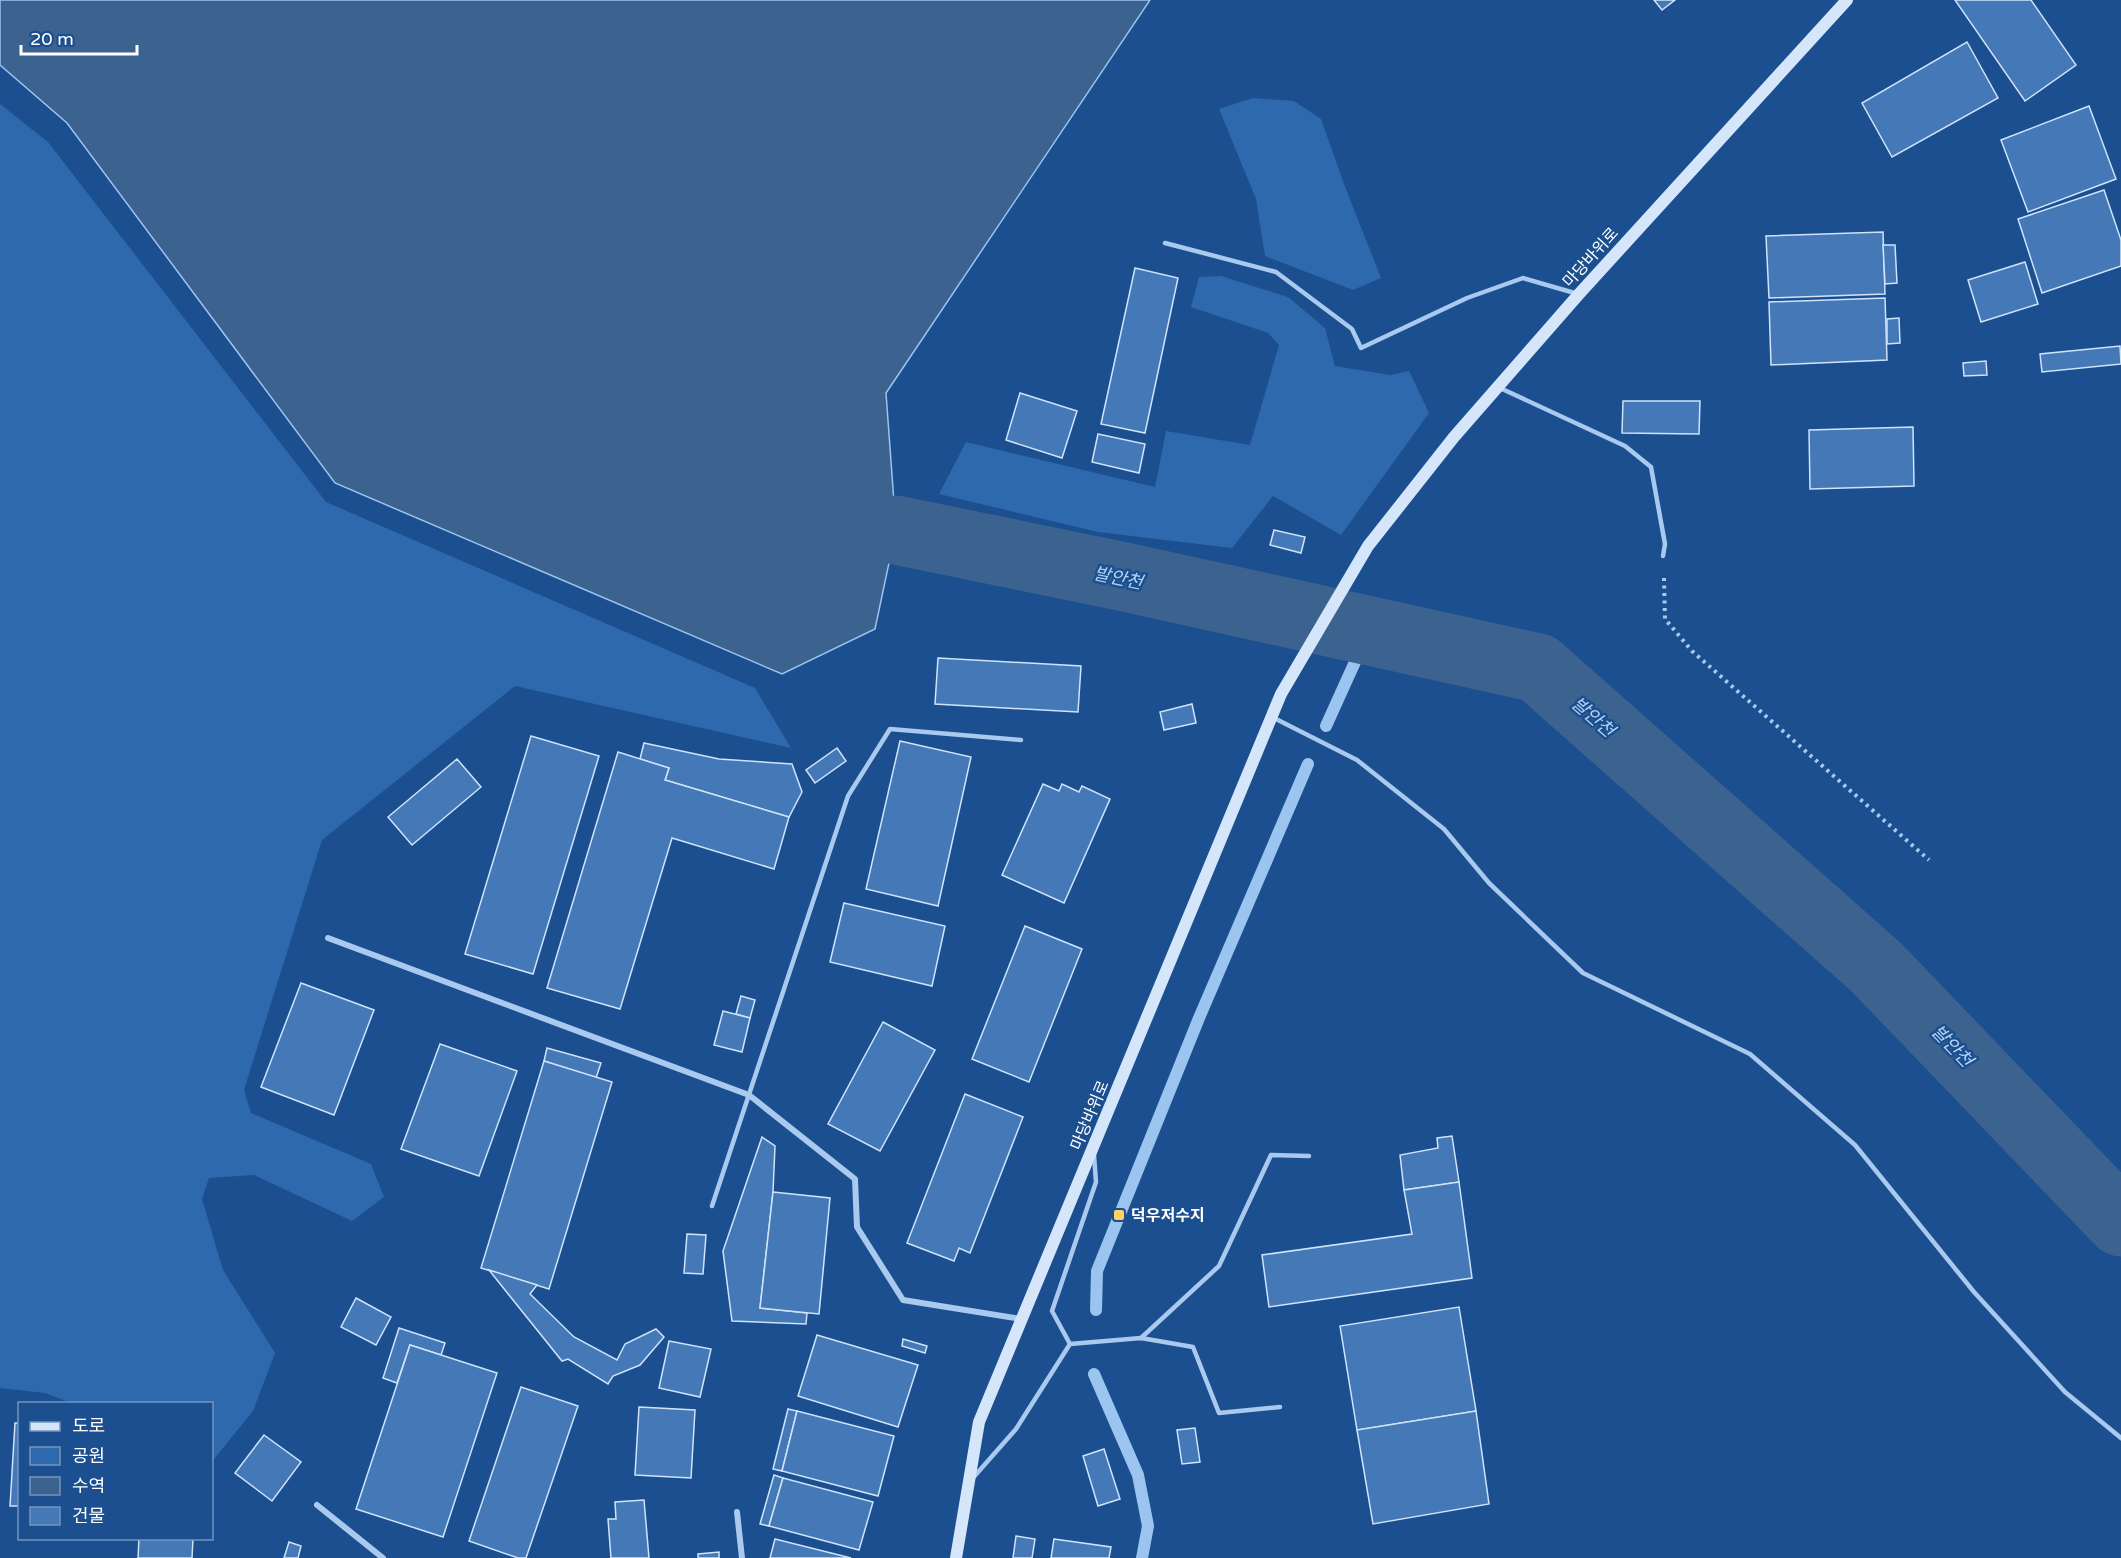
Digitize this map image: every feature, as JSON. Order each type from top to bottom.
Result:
[{"type":"main road","name":"마당바위로","points":[[956,1558],[979,1422],[1281,694],[1368,546],[1454,437],[1579,294],[1847,0]]},
{"type":"street","points":[[328,938],[749,1095],[855,1179],[857,1227],[903,1300],[1022,1319]]},
{"type":"street","points":[[317,1505],[383,1558]]},
{"type":"street","points":[[737,1512],[742,1558]]},
{"type":"lane","points":[[1165,243],[1276,272],[1352,329],[1361,348],[1467,298],[1523,278],[1579,294]]},
{"type":"lane","points":[[1498,387],[1625,446],[1651,467],[1665,544],[1663,556]]},
{"type":"lane","points":[[1272,717],[1358,760],[1444,829],[1489,883],[1583,973],[1750,1054],[1855,1145],[1974,1292],[2065,1392],[2121,1438]]},
{"type":"lane","points":[[712,1206],[848,796],[890,729],[1021,740]]},
{"type":"lane","points":[[1071,1344],[1052,1311],[1096,1182],[1093,1148]]},
{"type":"lane","points":[[1141,1338],[1219,1266],[1271,1155],[1309,1155]]},
{"type":"lane","points":[[1071,1344],[1141,1338],[1193,1347],[1219,1413],[1280,1407]]},
{"type":"lane","points":[[968,1484],[1016,1429],[1071,1344]]},
{"type":"path","points":[[1663,556],[1665,619],[1692,651],[1929,860]]},
{"type":"green space","points":[[1253,98],[1294,101],[1321,119],[1381,278],[1353,290],[1265,256],[1256,199],[1219,109]]},
{"type":"green space","points":[[0,104],[48,142],[326,502],[755,688],[791,748],[515,686],[322,840],[244,1090],[251,1113],[371,1164],[384,1197],[352,1221],[254,1175],[209,1178],[202,1199],[223,1270],[275,1353],[253,1411],[214,1459],[213,1402],[68,1402],[45,1393],[0,1388]]},
{"type":"green space","points":[[1221,276],[1288,297],[1325,328],[1335,366],[1390,375],[1409,371],[1429,413],[1341,535],[1273,496],[1232,548],[1098,532],[939,494],[966,442],[1155,487],[1166,431],[1250,445],[1279,345],[1268,333],[1191,307],[1199,277]]},
{"type":"water","points":[[0,0],[1150,0],[886,393],[896,530],[875,629],[782,674],[335,483],[67,123],[0,65]]},
{"type":"building","points":[[1654,0],[1675,0],[1662,10]]},
{"type":"building","points":[[1955,0],[2031,0],[2076,65],[2025,101]]},
{"type":"building","points":[[1967,42],[1998,98],[1892,157],[1862,103]]},
{"type":"building","points":[[2089,106],[2116,179],[2028,212],[2001,140]]},
{"type":"building","points":[[2104,190],[2121,240],[2121,266],[2042,293],[2018,219]]},
{"type":"building","points":[[1883,232],[1885,294],[1769,298],[1766,236]]},
{"type":"building","points":[[1883,245],[1895,245],[1897,283],[1885,284]]},
{"type":"building","points":[[2025,262],[2038,304],[1981,322],[1968,280]]},
{"type":"building","points":[[1135,268],[1178,278],[1145,433],[1101,424]]},
{"type":"building","points":[[1885,298],[1887,360],[1771,365],[1769,302]]},
{"type":"building","points":[[1899,318],[1900,343],[1887,344],[1887,319]]},
{"type":"building","points":[[2120,346],[2121,364],[2042,372],[2040,354]]},
{"type":"building","points":[[1986,361],[1987,375],[1964,376],[1963,363]]},
{"type":"building","points":[[1020,393],[1077,411],[1062,458],[1006,440]]},
{"type":"building","points":[[1623,401],[1700,401],[1699,434],[1622,433]]},
{"type":"building","points":[[1913,427],[1914,486],[1810,489],[1809,430]]},
{"type":"building","points":[[1098,434],[1145,444],[1139,473],[1092,462]]},
{"type":"building","points":[[1274,530],[1305,537],[1301,553],[1270,545]]},
{"type":"building","points":[[938,658],[1081,666],[1078,712],[935,704]]},
{"type":"building","points":[[1192,704],[1196,723],[1164,730],[1160,712]]},
{"type":"building","points":[[531,736],[599,756],[533,974],[465,954]]},
{"type":"building","points":[[900,741],[971,757],[938,906],[866,889]]},
{"type":"building","points":[[644,743],[719,759],[792,764],[802,792],[789,817],[665,780],[669,768],[640,759]]},
{"type":"building","points":[[837,748],[846,761],[815,783],[806,770]]},
{"type":"building","points":[[618,752],[669,768],[665,780],[789,817],[774,869],[672,838],[620,1009],[547,988]]},
{"type":"building","points":[[457,759],[481,787],[412,845],[388,817]]},
{"type":"building","points":[[1043,784],[1059,791],[1062,784],[1079,792],[1082,786],[1110,799],[1064,903],[1002,875]]},
{"type":"building","points":[[844,903],[945,926],[932,986],[830,962]]},
{"type":"building","points":[[1025,926],[1082,949],[1029,1082],[972,1059]]},
{"type":"building","points":[[301,983],[374,1010],[334,1115],[261,1087]]},
{"type":"building","points":[[741,996],[755,1000],[750,1018],[736,1014]]},
{"type":"building","points":[[723,1011],[750,1018],[742,1052],[714,1045]]},
{"type":"building","points":[[883,1022],[935,1050],[880,1151],[828,1124]]},
{"type":"building","points":[[440,1044],[517,1071],[479,1176],[401,1149]]},
{"type":"building","points":[[547,1048],[601,1063],[596,1078],[544,1061]]},
{"type":"building","points":[[544,1061],[612,1082],[549,1289],[481,1268]]},
{"type":"building","points":[[965,1094],[1023,1117],[970,1253],[959,1248],[954,1261],[907,1243]]},
{"type":"building","points":[[1452,1136],[1459,1182],[1404,1190],[1400,1155],[1438,1148],[1437,1138]]},
{"type":"building","points":[[762,1137],[775,1146],[773,1192],[760,1308],[807,1313],[806,1324],[732,1321],[723,1251]]},
{"type":"building","points":[[1459,1182],[1472,1278],[1269,1307],[1262,1255],[1412,1234],[1404,1190]]},
{"type":"building","points":[[773,1192],[830,1198],[819,1314],[760,1308]]},
{"type":"building","points":[[687,1234],[706,1235],[703,1274],[684,1273]]},
{"type":"building","points":[[489,1270],[537,1285],[530,1294],[574,1337],[617,1360],[625,1344],[656,1329],[664,1337],[640,1365],[613,1376],[608,1384],[568,1359],[562,1361]]},
{"type":"building","points":[[356,1298],[391,1317],[376,1345],[341,1327]]},
{"type":"building","points":[[1459,1307],[1476,1411],[1357,1430],[1340,1326]]},
{"type":"building","points":[[399,1328],[445,1343],[441,1355],[410,1345],[397,1383],[383,1378]]},
{"type":"building","points":[[817,1335],[918,1365],[898,1427],[798,1396]]},
{"type":"building","points":[[903,1339],[927,1346],[925,1353],[902,1346]]},
{"type":"building","points":[[669,1341],[711,1349],[700,1397],[659,1388]]},
{"type":"building","points":[[410,1345],[497,1373],[443,1537],[356,1509]]},
{"type":"building","points":[[521,1387],[578,1406],[526,1558],[518,1558],[469,1541]]},
{"type":"building","points":[[639,1407],[695,1410],[691,1478],[635,1475]]},
{"type":"building","points":[[788,1409],[797,1411],[782,1471],[773,1469]]},
{"type":"building","points":[[797,1411],[894,1436],[878,1496],[782,1471]]},
{"type":"building","points":[[1476,1411],[1489,1504],[1373,1524],[1357,1430]]},
{"type":"building","points":[[15,1423],[18,1423],[18,1506],[10,1506]]},
{"type":"building","points":[[1195,1428],[1200,1462],[1182,1464],[1177,1430]]},
{"type":"building","points":[[264,1435],[301,1462],[272,1501],[235,1473]]},
{"type":"building","points":[[1104,1449],[1120,1499],[1098,1506],[1083,1456]]},
{"type":"building","points":[[774,1475],[783,1478],[769,1526],[760,1524]]},
{"type":"building","points":[[783,1478],[873,1502],[859,1550],[769,1526]]},
{"type":"building","points":[[644,1500],[649,1558],[611,1558],[608,1519],[616,1519],[615,1502]]},
{"type":"building","points":[[1016,1536],[1035,1539],[1032,1558],[1013,1558]]},
{"type":"building","points":[[775,1539],[851,1558],[770,1558]]},
{"type":"building","points":[[1054,1539],[1111,1547],[1109,1558],[1051,1558]]},
{"type":"building","points":[[139,1540],[193,1540],[192,1558],[138,1558]]},
{"type":"building","points":[[289,1542],[301,1546],[298,1558],[284,1558]]},
{"type":"building","points":[[719,1552],[719,1558],[698,1558],[698,1554]]},
{"type":"waterway","name":"발안천","points":[[896,530],[1125,577],[1538,668],[1876,967],[2121,1222]]},
{"type":"waterway","points":[[1326,726],[1369,631]]},
{"type":"waterway","points":[[1096,1310],[1097,1271],[1199,1018],[1308,764]]},
{"type":"waterway","points":[[1094,1374],[1138,1475],[1148,1526],[1142,1558]]},
{"type":"place","name":"덕우저수지","points":[[1119,1215]]}]
